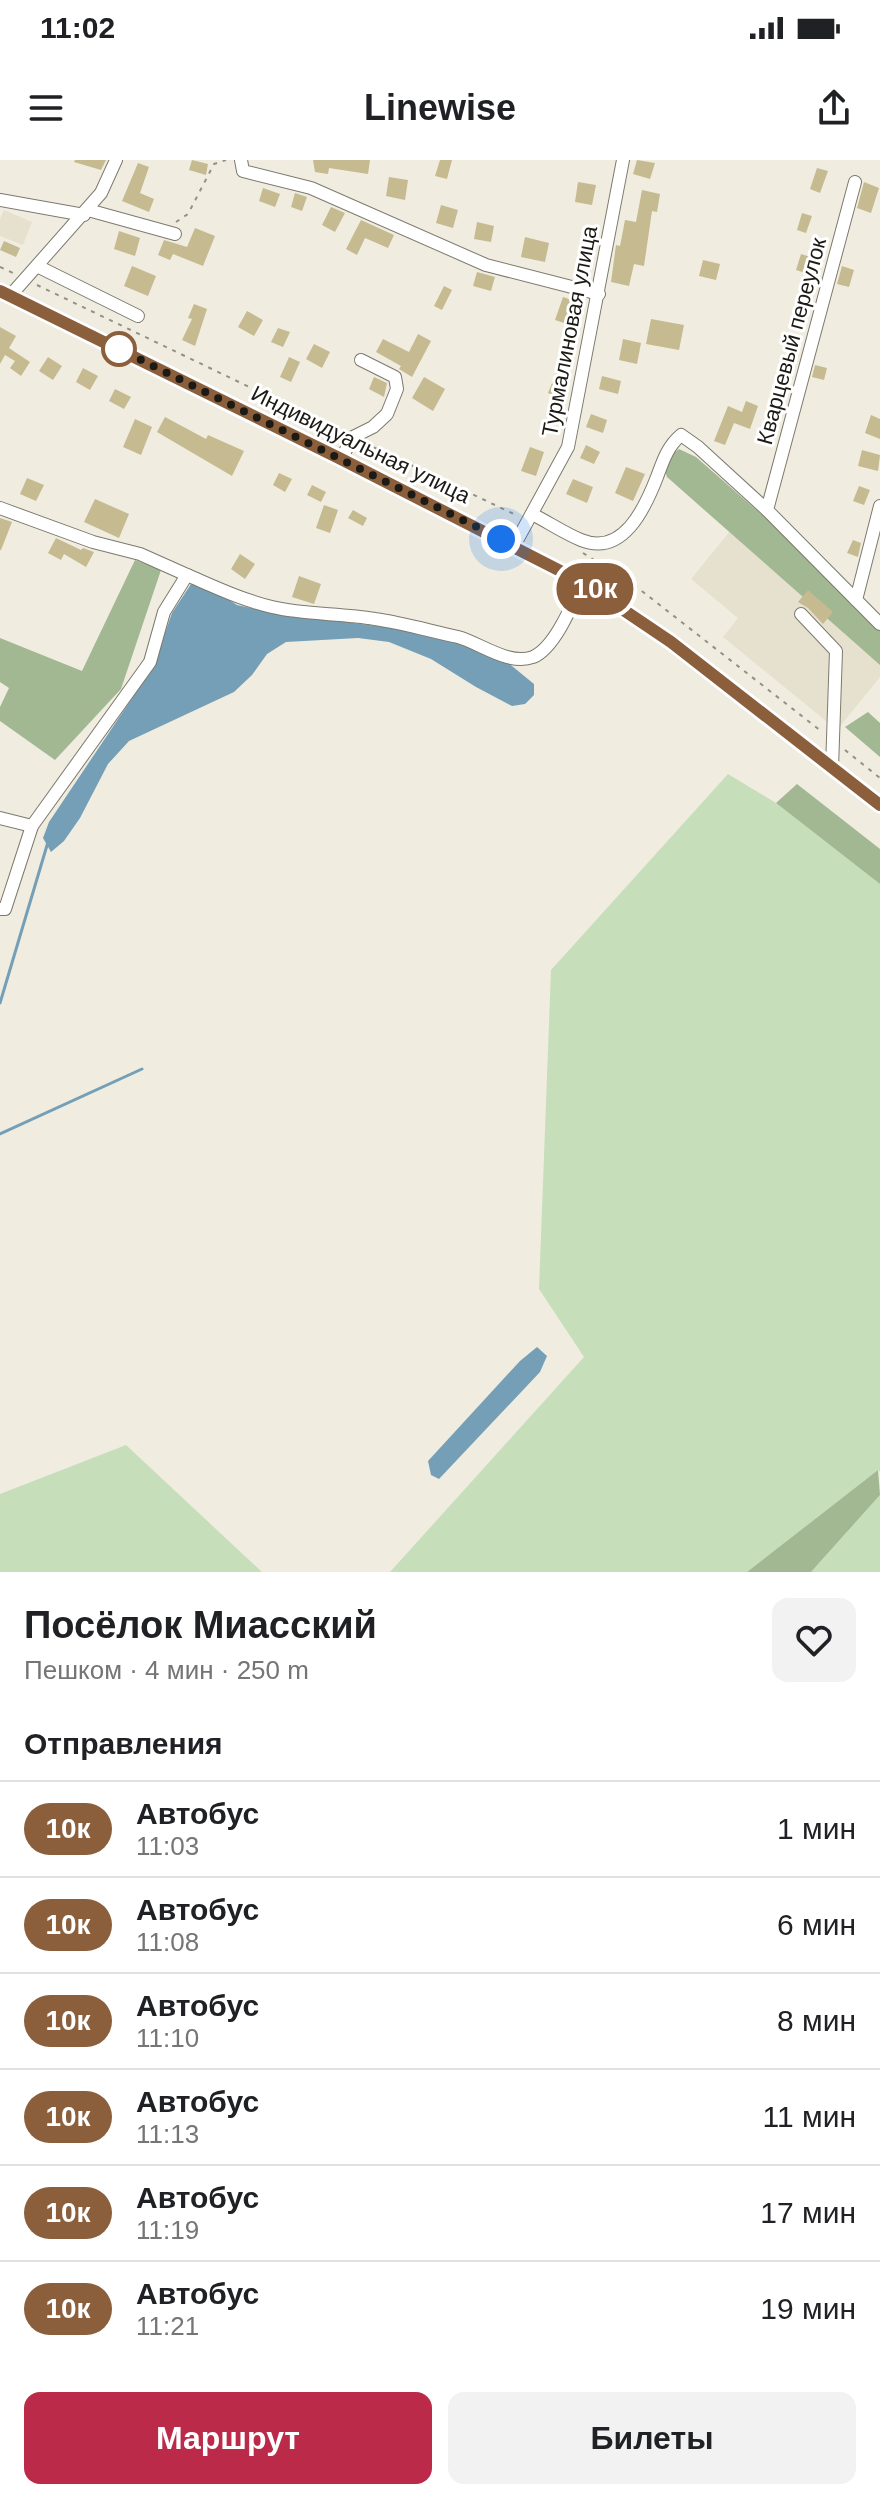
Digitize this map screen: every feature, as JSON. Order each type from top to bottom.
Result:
[{"type":"main road","name":"Индивидуальная улица","points":[[5,294],[341,459],[582,582],[671,642],[880,805]]},
{"type":"street","points":[[5,294],[25,279],[86,212],[101,193],[116,160]]},
{"type":"street","points":[[241,160],[243,171],[311,188],[486,265],[599,294]]},
{"type":"street","name":"Турмалиновая улица","points":[[514,546],[568,447],[623,160]]},
{"type":"street","name":"Кварцевый переулок","points":[[767,510],[855,182]]},
{"type":"street","points":[[0,200],[86,212],[169,232]]},
{"type":"street","points":[[37,266],[138,316]]},
{"type":"street","points":[[341,459],[353,437],[373,427],[387,414],[397,389],[395,377],[361,360]]},
{"type":"street","points":[[530,518],[583,542],[604,544],[624,533],[644,511],[669,445],[681,435],[767,510],[880,624]]},
{"type":"street","points":[[856,600],[880,506]]},
{"type":"street","points":[[0,508],[93,542],[140,554],[242,599],[276,608],[373,618],[413,626],[469,640],[496,653],[521,659],[535,656],[552,639],[582,582]]},
{"type":"street","points":[[3,909],[32,826],[150,662],[164,612],[187,575]]},
{"type":"street","points":[[801,614],[836,651],[832,768]]},
{"type":"street","points":[[0,818],[32,826]]},
{"type":"path","points":[[169,232],[188,214],[214,164],[226,160]]},
{"type":"path","points":[[0,267],[353,437],[530,518]]},
{"type":"path","points":[[577,549],[638,588],[880,778]]},
{"type":"shaded area","points":[[4,210],[32,222],[23,245],[0,236],[0,219]]},
{"type":"shaded area","points":[[735,525],[880,642],[880,677],[837,730],[723,637],[738,618],[691,579]]},
{"type":"green space","points":[[679,449],[696,457],[880,618],[880,665],[667,477],[664,468],[669,457]]},
{"type":"green space","points":[[135,560],[161,570],[121,689],[55,760],[0,721],[0,707],[9,688],[0,682],[0,638],[82,671]]},
{"type":"green space","points":[[868,712],[880,723],[880,757],[845,727]]},
{"type":"green space","points":[[728,774],[776,803],[880,884],[880,1472],[878,1470],[747,1572],[390,1572],[584,1357],[539,1289],[551,970]]},
{"type":"green space","points":[[797,784],[880,849],[880,884],[776,803]]},
{"type":"green space","points":[[126,1445],[262,1572],[0,1572],[0,1494]]},
{"type":"green space","points":[[878,1470],[880,1495],[811,1572],[747,1572]]},
{"type":"green space","points":[[880,1495],[880,1572],[811,1572]]},
{"type":"water","points":[[191,584],[213,590],[237,605],[268,612],[392,628],[450,641],[507,662],[534,684],[534,695],[525,704],[512,706],[431,659],[389,642],[358,638],[286,642],[267,654],[252,675],[234,692],[129,741],[108,764],[80,818],[64,841],[51,852],[43,838],[49,822],[153,667],[172,613]]},
{"type":"water","points":[[537,1347],[547,1356],[540,1372],[439,1479],[431,1475],[428,1461],[520,1361]]},
{"type":"building","points":[[75,160],[106,160],[101,170]]},
{"type":"building","points":[[192,160],[208,164],[206,175],[189,170]]},
{"type":"building","points":[[313,160],[370,160],[368,174],[329,168],[328,174],[315,172]]},
{"type":"building","points":[[440,160],[452,160],[447,179],[435,176]]},
{"type":"building","points":[[637,160],[655,163],[650,179],[633,174]]},
{"type":"building","points":[[138,163],[149,167],[140,193],[154,199],[149,212],[122,201]]},
{"type":"building","points":[[817,168],[828,171],[820,193],[810,189]]},
{"type":"building","points":[[389,177],[408,180],[405,200],[386,196]]},
{"type":"building","points":[[578,182],[596,185],[592,205],[575,202]]},
{"type":"building","points":[[864,182],[879,188],[871,213],[857,208]]},
{"type":"building","points":[[263,188],[280,194],[275,207],[259,201]]},
{"type":"building","points":[[642,190],[660,194],[657,212],[652,211],[644,266],[634,264],[629,286],[611,282],[616,245],[620,246],[625,220],[636,222]]},
{"type":"building","points":[[295,193],[307,197],[302,211],[291,207]]},
{"type":"building","points":[[441,205],[458,210],[453,228],[436,223]]},
{"type":"building","points":[[331,207],[345,213],[335,232],[322,225]]},
{"type":"building","points":[[802,213],[812,216],[806,233],[797,230]]},
{"type":"building","points":[[361,220],[394,235],[388,248],[365,238],[357,255],[346,249]]},
{"type":"building","points":[[477,222],[494,226],[491,242],[474,239]]},
{"type":"building","points":[[195,228],[215,236],[203,266],[173,254],[170,260],[158,255],[164,240],[187,247]]},
{"type":"building","points":[[119,231],[140,238],[135,256],[114,249]]},
{"type":"building","points":[[525,237],[549,243],[545,262],[521,257]]},
{"type":"building","points":[[4,241],[20,248],[16,257],[0,250]]},
{"type":"building","points":[[801,254],[817,259],[812,275],[796,270]]},
{"type":"building","points":[[703,260],[720,264],[716,280],[699,276]]},
{"type":"building","points":[[132,266],[156,276],[148,296],[124,286]]},
{"type":"building","points":[[842,266],[854,270],[849,287],[837,284]]},
{"type":"building","points":[[477,272],[495,277],[491,291],[473,286]]},
{"type":"building","points":[[444,286],[452,290],[442,310],[434,306]]},
{"type":"building","points":[[563,297],[578,302],[570,325],[555,320]]},
{"type":"building","points":[[194,304],[207,309],[195,346],[182,340],[192,319],[188,318]]},
{"type":"building","points":[[247,311],[263,320],[254,336],[238,327]]},
{"type":"building","points":[[651,319],[684,325],[679,350],[646,344]]},
{"type":"building","points":[[0,327],[16,336],[9,348],[30,362],[21,376],[10,368],[15,361],[5,355],[0,364]]},
{"type":"building","points":[[278,328],[290,332],[283,347],[271,342]]},
{"type":"building","points":[[418,334],[431,341],[412,377],[399,369],[401,366],[376,352],[383,339],[409,352]]},
{"type":"building","points":[[623,339],[641,343],[637,364],[619,360]]},
{"type":"building","points":[[314,344],[330,352],[322,368],[306,359]]},
{"type":"building","points":[[48,357],[62,366],[53,380],[39,371]]},
{"type":"building","points":[[289,357],[300,362],[291,382],[280,377]]},
{"type":"building","points":[[815,365],[827,368],[824,380],[812,377]]},
{"type":"building","points":[[83,368],[98,376],[90,390],[76,382]]},
{"type":"building","points":[[558,368],[571,374],[562,398],[548,393]]},
{"type":"building","points":[[602,376],[621,381],[618,394],[599,389]]},
{"type":"building","points":[[374,377],[387,383],[384,397],[369,389]]},
{"type":"building","points":[[424,377],[445,389],[433,411],[412,398]]},
{"type":"building","points":[[115,389],[131,397],[124,409],[109,401]]},
{"type":"building","points":[[746,401],[758,406],[750,429],[734,423],[725,445],[714,441],[728,406],[742,412]]},
{"type":"building","points":[[591,414],[607,420],[603,433],[586,427]]},
{"type":"building","points":[[871,415],[880,419],[880,439],[865,433]]},
{"type":"building","points":[[165,417],[206,439],[208,435],[244,451],[232,476],[157,432]]},
{"type":"building","points":[[135,419],[152,427],[141,455],[123,447]]},
{"type":"building","points":[[586,445],[600,452],[594,464],[580,458]]},
{"type":"building","points":[[530,447],[544,452],[536,476],[521,471]]},
{"type":"building","points":[[862,450],[880,455],[878,471],[858,466]]},
{"type":"building","points":[[626,467],[645,474],[633,501],[615,493]]},
{"type":"building","points":[[279,473],[292,479],[285,492],[273,485]]},
{"type":"building","points":[[27,478],[44,485],[36,501],[20,494]]},
{"type":"building","points":[[573,479],[593,487],[587,503],[566,494]]},
{"type":"building","points":[[312,485],[326,492],[321,502],[307,495]]},
{"type":"building","points":[[859,486],[870,490],[864,505],[853,501]]},
{"type":"building","points":[[95,499],[129,514],[119,538],[84,522]]},
{"type":"building","points":[[324,505],[338,510],[330,533],[316,528]]},
{"type":"building","points":[[353,510],[367,518],[363,526],[348,518]]},
{"type":"building","points":[[0,518],[12,522],[1,550],[0,550]]},
{"type":"building","points":[[56,538],[81,550],[94,552],[86,567],[64,554],[61,560],[48,553]]},
{"type":"building","points":[[853,540],[861,543],[858,557],[847,553]]},
{"type":"building","points":[[240,554],[255,564],[245,579],[231,569]]},
{"type":"building","points":[[299,576],[321,584],[314,604],[292,597]]},
{"type":"building","points":[[808,590],[833,612],[823,624],[798,602]]},
{"type":"waterway","points":[[0,1003],[48,842]]},
{"type":"waterway","points":[[0,1134],[142,1069]]},
{"type":"bus line","name":"10к","points":[[0,291],[582,582],[671,642],[880,805]]},
{"type":"route","points":[[119,349],[501,539]]}]
